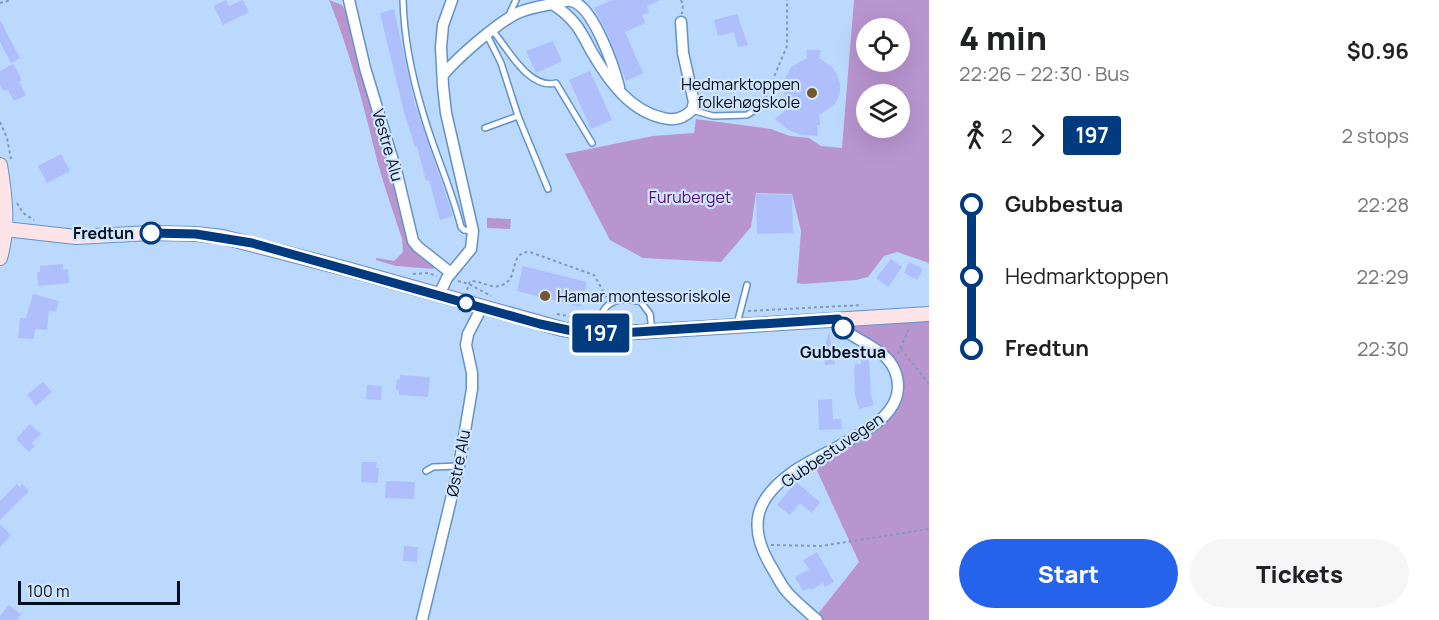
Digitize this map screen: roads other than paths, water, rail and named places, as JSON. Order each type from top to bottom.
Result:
[{"type":"main road","points":[[0,165],[5,199],[0,258]]},
{"type":"main road","points":[[4,229],[76,237],[151,233],[223,237],[562,329],[599,327],[652,332],[738,319],[838,319],[924,314]]},
{"type":"street","points":[[439,295],[442,285],[452,276],[471,249],[473,231],[446,112],[441,47],[443,25],[452,0]]},
{"type":"street","points":[[443,75],[454,62],[507,19],[520,12],[571,1],[585,9],[614,69],[621,93]]},
{"type":"street","points":[[552,4],[565,12],[578,27],[593,54],[621,93],[651,116],[670,120],[680,118],[692,110],[694,102],[683,53],[681,22]]},
{"type":"street","name":"Vestre Alu","points":[[350,5],[365,68],[397,174],[413,241],[452,276]]},
{"type":"street","name":"Østre Alu","points":[[422,620],[459,466],[472,389],[472,373],[466,345],[468,334],[482,307]]},
{"type":"street","name":"Gubbestuvegen","points":[[817,620],[786,591],[762,551],[757,523],[763,500],[795,471],[880,421],[892,406],[898,388],[891,364],[879,350],[845,330],[839,324],[838,319]]},
{"type":"lane","points":[[342,0],[350,5]]},
{"type":"lane","points":[[403,0],[408,52],[422,112],[450,188],[461,227],[464,230],[473,231]]},
{"type":"lane","points":[[507,19],[516,0]]},
{"type":"lane","points":[[490,33],[518,116],[548,189]]},
{"type":"lane","points":[[490,33],[530,78],[541,83],[556,83],[592,143]]},
{"type":"lane","points":[[692,110],[713,116],[738,116],[747,115],[762,105]]},
{"type":"lane","points":[[485,128],[518,116]]},
{"type":"lane","points":[[738,319],[747,285]]},
{"type":"lane","points":[[599,327],[602,311],[610,303],[614,301],[641,303],[650,314],[652,332]]},
{"type":"lane","points":[[426,471],[433,467],[459,466]]},
{"type":"place","name":"Hedmarktoppen folkehøgskole","points":[[812,93]]},
{"type":"place","name":"Fredtun","points":[[151,233]]},
{"type":"place","name":"Hamar montessoriskole","points":[[545,296]]},
{"type":"place","name":"Gubbestua","points":[[843,328]]},
{"type":"park label","name":"Furuberget","points":[[690,197]]}]
